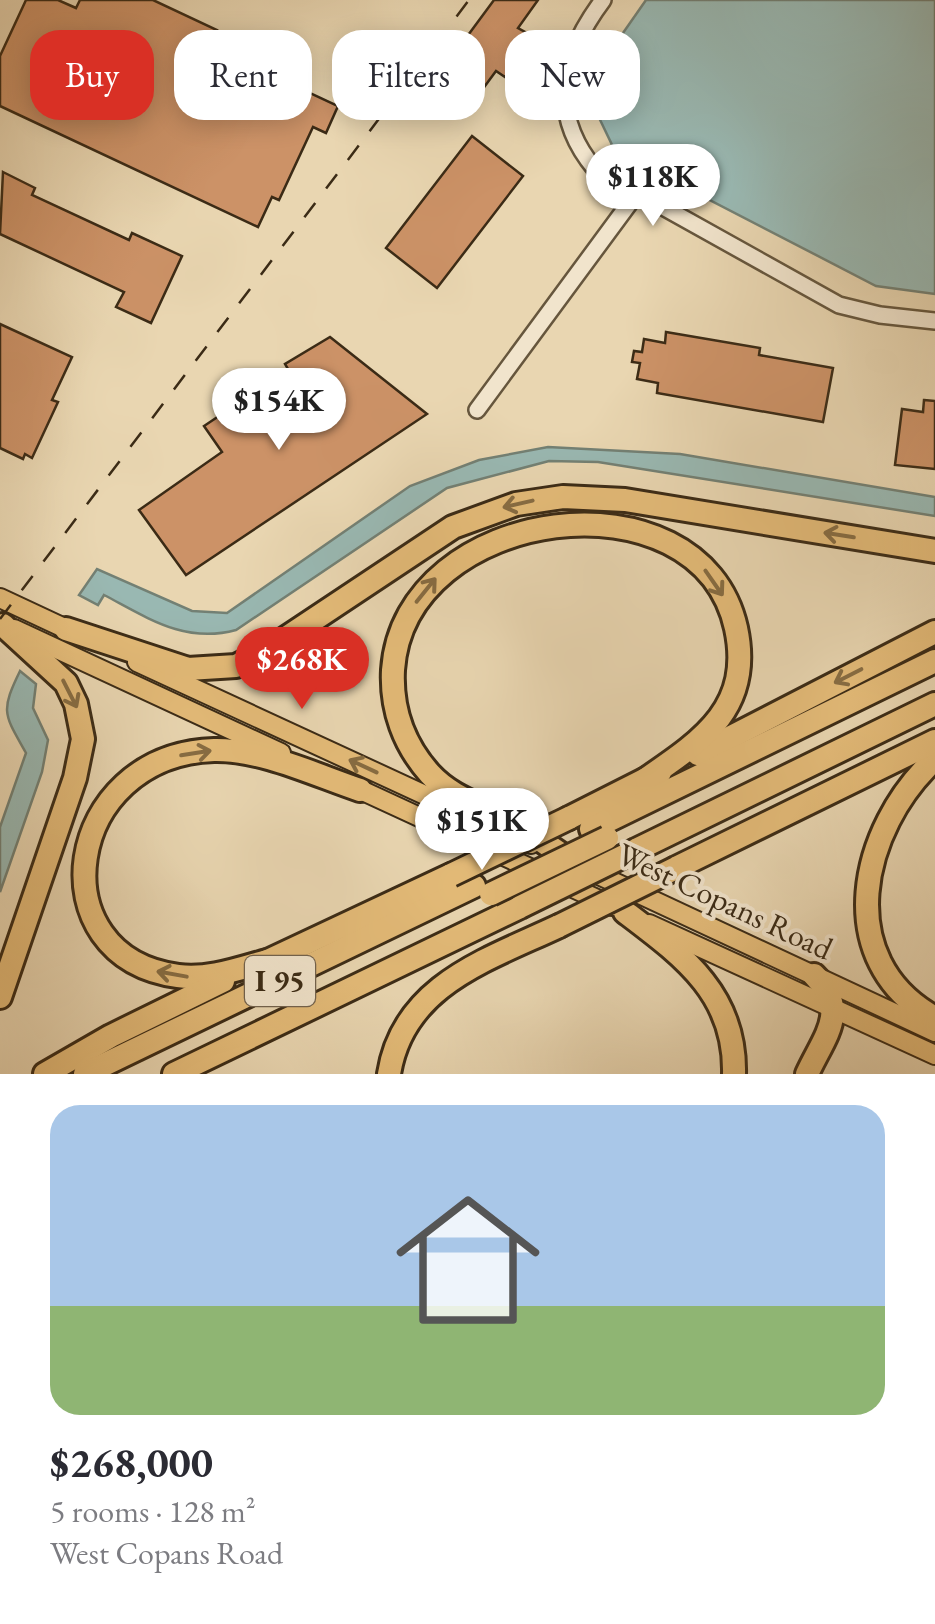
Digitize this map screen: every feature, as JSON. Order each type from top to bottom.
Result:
[{"type":"highway","points":[[66,629],[188,669],[236,666],[270,648],[453,527],[516,504],[563,496],[625,500],[935,552]]},
{"type":"highway","points":[[578,866],[510,820],[450,791],[431,775],[409,744],[394,700],[394,664],[400,631],[424,590],[450,564],[474,550],[516,534],[558,527],[602,526],[639,533],[671,544],[696,561],[718,586],[733,617],[739,659],[735,688],[709,733],[646,779]]},
{"type":"highway","points":[[0,997],[76,778],[82,738],[76,704],[66,683],[2,624]]},
{"type":"highway","points":[[44,1074],[136,1023],[569,818],[935,632]]},
{"type":"highway","name":"I 95","points":[[85,1074],[146,1041],[483,890],[935,662]]},
{"type":"highway","points":[[599,833],[935,678]]},
{"type":"highway","points":[[644,854],[935,704]]},
{"type":"highway","name":"I 95","points":[[208,1074],[644,854],[935,720]]},
{"type":"highway","points":[[389,1074],[404,1027],[431,993],[459,974],[935,742]]},
{"type":"highway","points":[[267,961],[187,977],[153,970],[126,954],[99,924],[86,893],[84,862],[92,826],[116,793],[140,773],[170,758],[198,751],[250,754],[360,790]]},
{"type":"highway","points":[[935,759],[908,788],[885,826],[872,858],[866,900],[870,932],[888,972],[908,998],[935,1018]]},
{"type":"highway","points":[[116,1074],[483,890]]},
{"type":"highway","points":[[174,1074],[528,911]]},
{"type":"highway","points":[[625,912],[684,957],[710,986],[732,1035],[734,1074]]},
{"type":"highway","points":[[807,1074],[835,1008],[830,992],[814,976]]},
{"type":"main road","name":"West Copans Road","points":[[0,598],[935,1032]]},
{"type":"main road","name":"West Copans Road","points":[[2,624],[935,1055]]},
{"type":"street","points":[[604,0],[564,78],[564,106],[576,146],[596,169],[839,305],[880,315],[935,320]]},
{"type":"street","points":[[477,410],[637,193]]},
{"type":"water","points":[[646,0],[935,0],[935,294],[876,286],[615,151],[600,120],[640,120],[640,30],[625,30]]},
{"type":"water","points":[[548,447],[680,454],[935,497],[935,516],[598,462],[549,461],[447,488],[236,630],[200,634],[183,631],[104,595],[98,605],[79,595],[97,569],[192,611],[227,613],[410,486],[479,460]]},
{"type":"water","points":[[20,671],[36,684],[33,708],[48,740],[42,772],[0,892],[0,827],[26,753],[7,713],[9,696]]},
{"type":"building","points":[[26,0],[58,0],[76,8],[80,0],[153,0],[217,30],[174,30],[174,120],[312,120],[312,94],[332,103],[332,120],[326,133],[313,127],[279,200],[272,197],[258,227],[0,106],[0,56]]},
{"type":"building","points":[[494,0],[538,0],[518,28],[522,30],[505,30],[505,77],[496,71],[485,86],[485,30],[472,30]]},
{"type":"building","points":[[472,136],[523,176],[437,288],[386,248]]},
{"type":"building","points":[[3,172],[35,188],[32,195],[129,240],[132,233],[182,256],[151,323],[116,307],[124,292],[0,234]]},
{"type":"building","points":[[0,324],[72,357],[52,400],[58,402],[32,458],[25,454],[23,459],[0,448]]},
{"type":"building","points":[[666,332],[760,348],[759,355],[833,368],[823,422],[657,393],[658,383],[637,379],[640,363],[632,362],[634,351],[642,352],[644,339],[665,343]]},
{"type":"building","points":[[330,337],[427,414],[186,575],[139,510],[222,452],[204,426],[234,406],[242,415],[295,381],[285,364]]},
{"type":"building","points":[[924,400],[935,401],[935,469],[895,465],[902,409],[923,412]]},
{"type":"railway","points":[[0,619],[469,0]]}]
